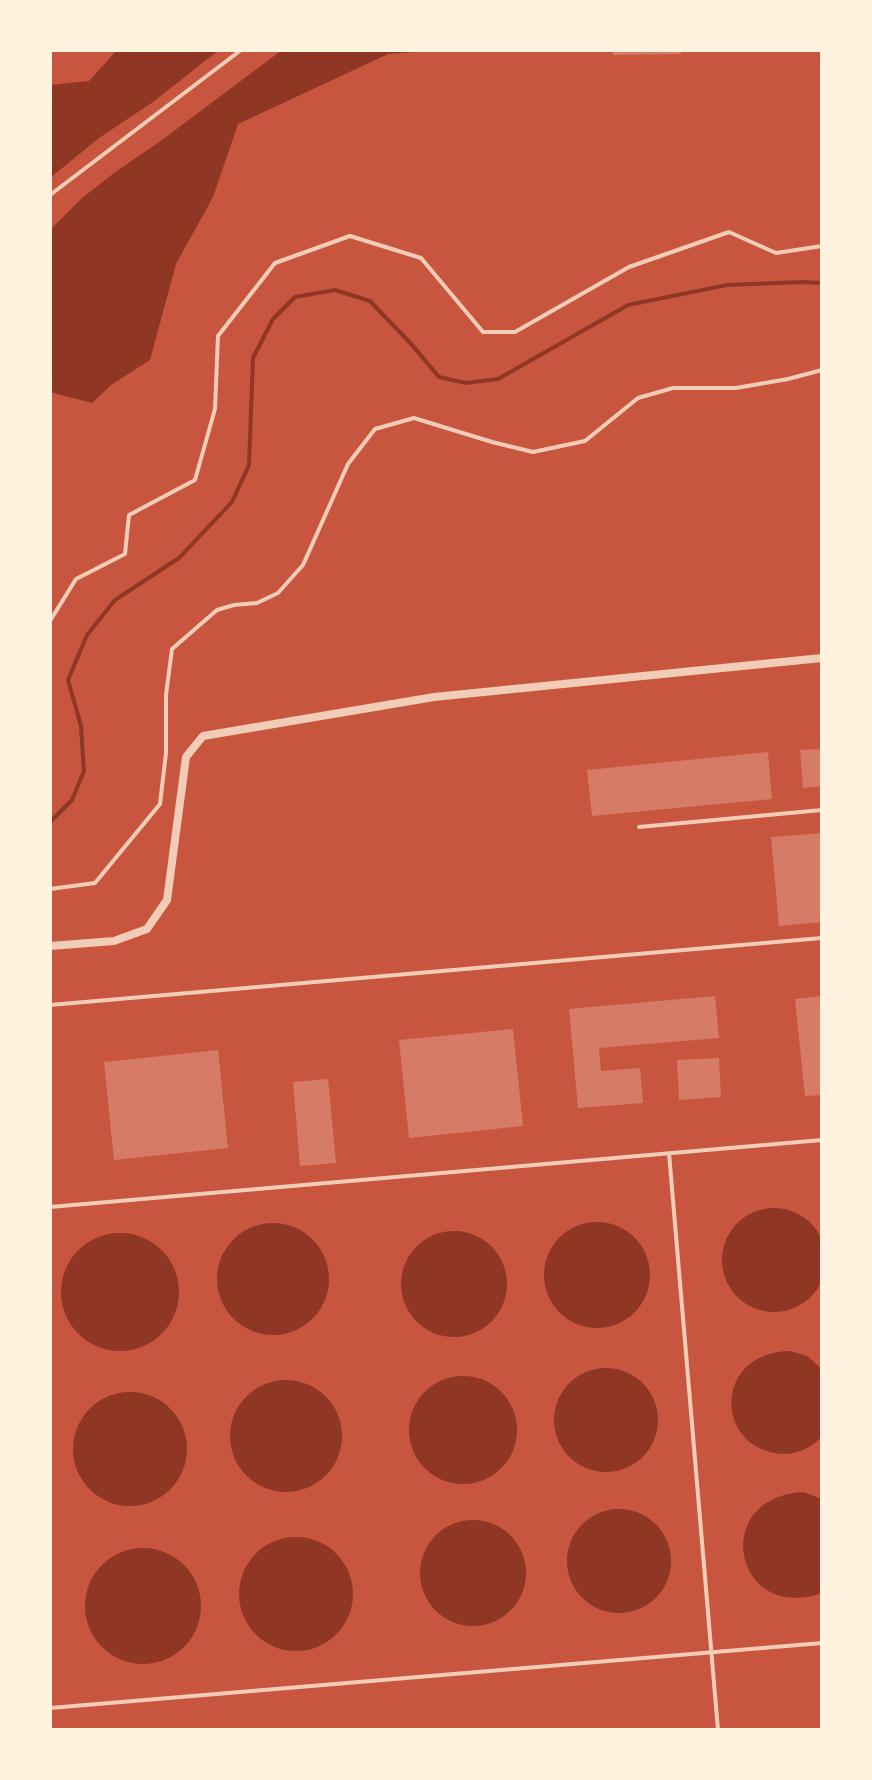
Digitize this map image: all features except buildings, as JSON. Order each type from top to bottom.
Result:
[{"type":"street","points":[[50,946],[114,941],[147,929],[167,900],[186,757],[203,736],[434,697],[822,658]]},
{"type":"lane","points":[[50,195],[241,50]]},
{"type":"lane","points":[[50,621],[76,579],[125,554],[129,515],[195,480],[215,409],[218,336],[275,263],[350,236],[421,258],[483,332],[515,332],[629,267],[729,232],[776,253],[822,246]]},
{"type":"lane","points":[[50,889],[95,883],[160,804],[166,753],[166,695],[172,649],[217,610],[257,603],[278,593],[303,565],[348,464],[375,429],[414,418],[533,452],[585,441],[638,398],[673,388],[736,388],[822,370]]},
{"type":"lane","points":[[639,827],[822,810]]},
{"type":"lane","points":[[50,1005],[822,938]]},
{"type":"lane","points":[[50,1207],[822,1140]]},
{"type":"lane","points":[[669,1153],[718,1730]]},
{"type":"lane","points":[[50,1708],[822,1643]]},
{"type":"shaded area","points":[[117,50],[219,50],[50,178],[50,85],[89,81]]},
{"type":"shaded area","points":[[282,50],[438,50],[388,54],[238,124],[213,197],[176,264],[150,360],[111,385],[92,403],[50,392],[50,230],[81,199],[114,173]]},
{"type":"shaded area","points":[[774,1208],[794,1212],[811,1223],[822,1240],[826,1260],[822,1280],[811,1297],[794,1308],[774,1312],[754,1308],[737,1297],[726,1280],[722,1260],[726,1240],[737,1223],[754,1212]]},
{"type":"shaded area","points":[[597,1222],[617,1226],[635,1237],[646,1255],[650,1275],[646,1295],[635,1313],[617,1324],[597,1328],[577,1324],[559,1313],[548,1295],[544,1275],[548,1255],[559,1237],[577,1226]]},
{"type":"shaded area","points":[[273,1223],[294,1227],[312,1240],[325,1258],[329,1279],[325,1300],[312,1318],[294,1331],[273,1335],[252,1331],[234,1318],[221,1300],[217,1279],[221,1258],[234,1240],[252,1227]]},
{"type":"shaded area","points":[[454,1231],[474,1235],[492,1246],[503,1264],[507,1284],[503,1304],[492,1322],[474,1333],[454,1337],[434,1333],[416,1322],[405,1304],[401,1284],[405,1264],[416,1246],[434,1235]]},
{"type":"shaded area","points":[[120,1233],[153,1243],[169,1259],[179,1292],[169,1325],[153,1341],[120,1351],[87,1341],[71,1325],[61,1292],[71,1259],[87,1243]]},
{"type":"shaded area","points":[[791,1351],[807,1356],[822,1369],[822,1436],[805,1449],[783,1454],[761,1449],[744,1437],[735,1420],[732,1402],[735,1383],[746,1367],[765,1356]]},
{"type":"shaded area","points":[[606,1368],[626,1372],[643,1383],[654,1400],[658,1420],[654,1440],[643,1457],[626,1468],[606,1472],[586,1468],[569,1457],[558,1440],[554,1420],[558,1400],[569,1383],[586,1372]]},
{"type":"shaded area","points":[[463,1376],[484,1380],[501,1392],[513,1409],[517,1430],[513,1451],[501,1468],[484,1480],[463,1484],[442,1480],[425,1468],[413,1451],[409,1430],[413,1409],[425,1392],[442,1380]]},
{"type":"shaded area","points":[[286,1380],[308,1384],[326,1396],[338,1414],[342,1436],[338,1458],[326,1476],[308,1488],[286,1492],[264,1488],[246,1476],[234,1458],[230,1436],[234,1414],[246,1396],[264,1384]]},
{"type":"shaded area","points":[[130,1392],[162,1401],[178,1417],[187,1449],[178,1481],[162,1497],[130,1506],[98,1497],[82,1481],[73,1449],[82,1417],[98,1401]]},
{"type":"shaded area","points":[[803,1492],[822,1499],[822,1593],[792,1598],[769,1591],[753,1576],[744,1556],[744,1534],[754,1514],[773,1499]]},
{"type":"shaded area","points":[[619,1509],[639,1513],[662,1532],[671,1561],[667,1581],[648,1604],[619,1613],[599,1609],[576,1590],[567,1561],[571,1541],[590,1518]]},
{"type":"shaded area","points":[[473,1520],[493,1524],[510,1536],[522,1553],[526,1573],[522,1593],[510,1610],[493,1622],[473,1626],[453,1622],[436,1610],[424,1593],[420,1573],[424,1553],[436,1536],[453,1524]]},
{"type":"shaded area","points":[[296,1537],[318,1541],[337,1553],[349,1572],[353,1594],[349,1616],[337,1635],[318,1647],[296,1651],[274,1647],[255,1635],[243,1616],[239,1594],[243,1572],[255,1553],[274,1541]]},
{"type":"shaded area","points":[[143,1548],[165,1552],[184,1565],[197,1584],[201,1606],[197,1628],[184,1647],[165,1660],[143,1664],[121,1660],[102,1647],[89,1628],[85,1606],[89,1584],[102,1565],[121,1552]]},
{"type":"waterway","points":[[50,822],[72,800],[84,771],[81,726],[68,680],[87,635],[115,600],[179,558],[232,502],[249,465],[253,358],[273,319],[295,297],[335,290],[370,301],[439,377],[466,383],[498,379],[628,305],[727,285],[822,283]]}]
